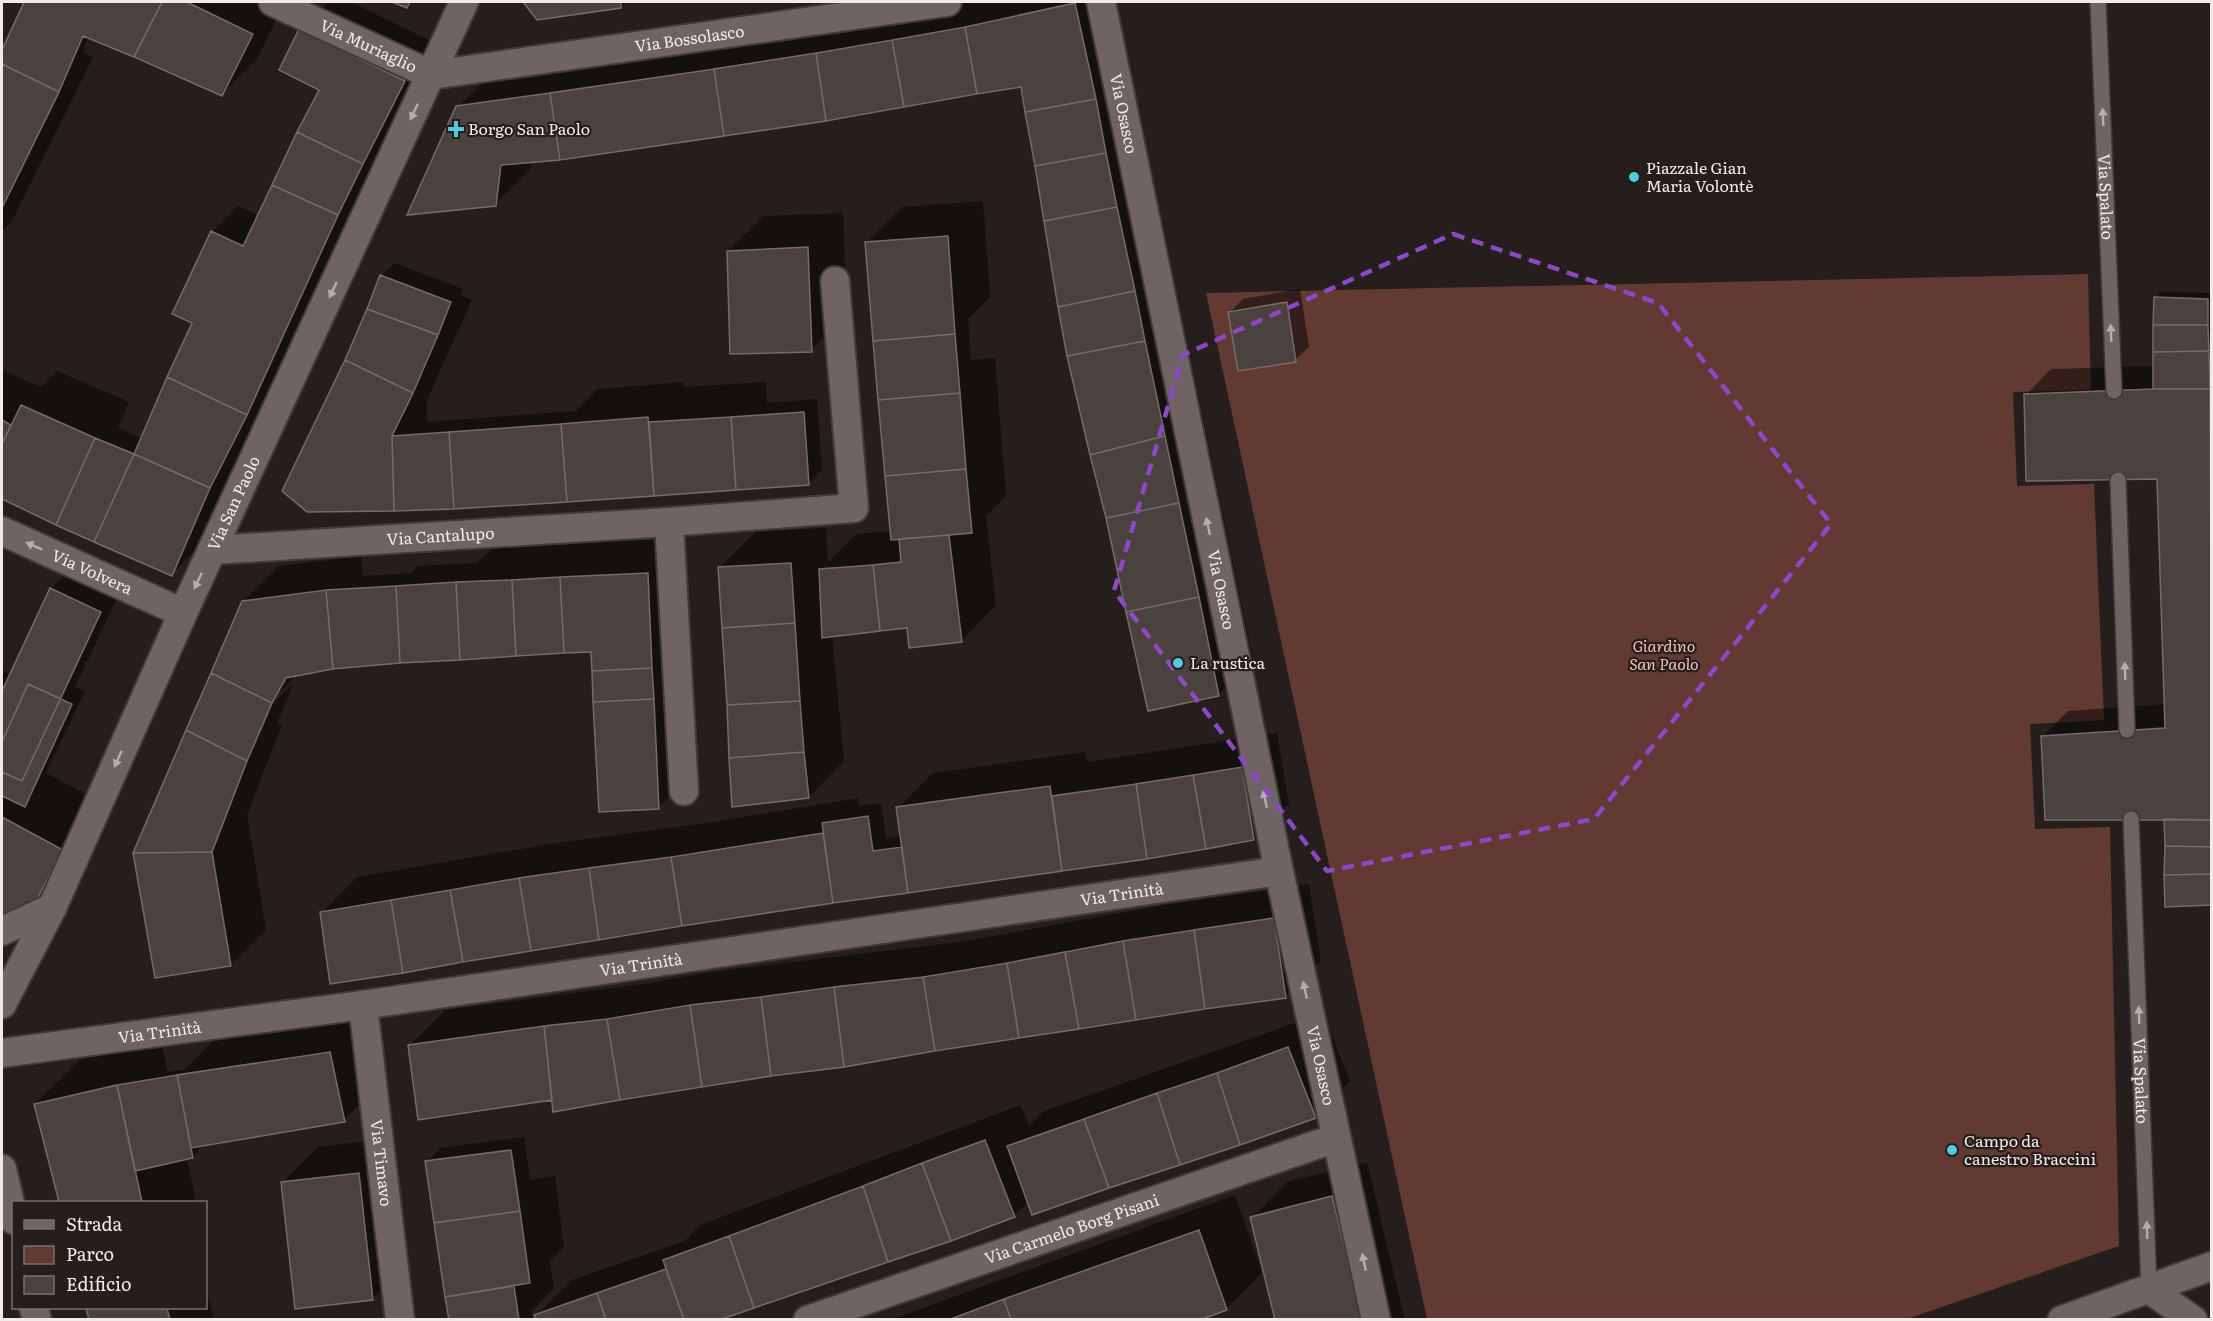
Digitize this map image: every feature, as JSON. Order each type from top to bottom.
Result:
[{"type":"street","name":"Via Muriaglio","points":[[273,2],[432,75]]},
{"type":"street","name":"Via San Paolo","points":[[2,1004],[52,908],[183,613],[464,2]]},
{"type":"street","name":"Via Bossolasco","points":[[432,75],[947,2]]},
{"type":"street","name":"Via Osasco","points":[[1101,2],[1280,871],[1376,1320]]},
{"type":"street","name":"Via Cantalupo","points":[[213,550],[669,522],[854,508],[836,281]]},
{"type":"street","points":[[669,522],[684,790]]},
{"type":"street","name":"Via Volvera","points":[[2,531],[183,613]]},
{"type":"street","name":"Via Trinità","points":[[2,1053],[363,1005],[1280,871]]},
{"type":"street","points":[[2,931],[52,908]]},
{"type":"street","name":"Via Timavo","points":[[363,1005],[400,1320]]},
{"type":"street","name":"Via Carmelo Borg Pisani","points":[[808,1320],[1336,1138]]},
{"type":"street","points":[[2,1169],[12,1212]]},
{"type":"street","points":[[2062,1320],[2211,1266]]},
{"type":"street","points":[[2149,1289],[2193,1320]]},
{"type":"lane","name":"Via Spalato","points":[[2098,2],[2114,391]]},
{"type":"lane","points":[[2118,480],[2127,730]]},
{"type":"lane","name":"Via Spalato","points":[[2131,819],[2149,1289]]},
{"type":"highlighted area","points":[[1453,234],[1658,303],[1831,524],[1594,819],[1327,871],[1114,591],[1183,355]]},
{"type":"green space","name":"Giardino San Paolo","points":[[2088,274],[2091,390],[2013,392],[2017,486],[2094,484],[2104,720],[2030,724],[2035,829],[2110,827],[2119,1246],[1907,1319],[1427,1319],[1206,293]]},
{"type":"building","points":[[24,2],[162,2],[134,57],[83,36],[59,92],[2,64],[2,50]]},
{"type":"building","points":[[162,2],[187,2],[253,34],[222,96],[134,57]]},
{"type":"building","points":[[392,2],[410,2],[407,8]]},
{"type":"building","points":[[523,2],[621,2],[621,8],[537,20]]},
{"type":"building","points":[[1075,3],[1096,99],[1025,112],[1021,87],[977,94],[965,27]]},
{"type":"building","points":[[965,27],[977,94],[904,107],[892,40]]},
{"type":"building","points":[[299,29],[405,81],[363,164],[297,132],[319,90],[279,70]]},
{"type":"building","points":[[892,40],[904,107],[826,121],[816,53]]},
{"type":"building","points":[[816,53],[826,121],[724,136],[714,69]]},
{"type":"building","points":[[2,64],[59,92],[2,208]]},
{"type":"building","points":[[714,69],[724,136],[560,160],[550,93]]},
{"type":"building","points":[[550,93],[560,160],[501,165],[496,206],[407,215],[456,106]]},
{"type":"building","points":[[1096,99],[1106,153],[1035,166],[1025,112]]},
{"type":"building","points":[[297,132],[363,164],[338,215],[272,185]]},
{"type":"building","points":[[1106,153],[1117,207],[1044,221],[1035,166]]},
{"type":"building","points":[[272,185],[338,215],[247,415],[167,377],[192,323],[172,314],[211,231],[243,246]]},
{"type":"building","points":[[1117,207],[1135,291],[1058,307],[1044,221]]},
{"type":"building","points":[[948,236],[955,334],[873,341],[865,242]]},
{"type":"building","points":[[808,247],[812,352],[730,354],[727,251]]},
{"type":"building","points":[[380,275],[451,302],[438,335],[367,309]]},
{"type":"building","points":[[1135,291],[1145,341],[1067,356],[1058,307]]},
{"type":"building","points":[[2154,297],[2208,299],[2208,325],[2153,325]]},
{"type":"building","points":[[1287,302],[1296,362],[1238,371],[1228,312]]},
{"type":"building","points":[[367,309],[438,335],[413,393],[345,360]]},
{"type":"building","points":[[2153,325],[2208,325],[2209,351],[2153,352]]},
{"type":"building","points":[[955,334],[960,393],[878,400],[873,341]]},
{"type":"building","points":[[1145,341],[1165,436],[1090,455],[1067,356]]},
{"type":"building","points":[[2209,351],[2210,389],[2153,389],[2153,352]]},
{"type":"building","points":[[345,360],[413,393],[392,436],[394,511],[307,512],[282,491]]},
{"type":"building","points":[[167,377],[247,415],[210,488],[134,454]]},
{"type":"building","points":[[2210,389],[2212,820],[2045,820],[2041,736],[2165,728],[2157,479],[2026,481],[2024,394]]},
{"type":"building","points":[[960,393],[966,469],[885,476],[878,400]]},
{"type":"building","points":[[21,405],[95,438],[56,525],[2,499],[2,444]]},
{"type":"building","points":[[804,412],[809,485],[736,490],[731,417]]},
{"type":"building","points":[[648,417],[654,496],[567,502],[561,424]]},
{"type":"building","points":[[731,417],[736,490],[654,496],[649,422]]},
{"type":"building","points":[[2,420],[11,425],[2,444]]},
{"type":"building","points":[[561,424],[567,502],[454,509],[449,432]]},
{"type":"building","points":[[449,432],[454,509],[394,511],[392,436]]},
{"type":"building","points":[[1165,436],[1179,503],[1106,518],[1090,455]]},
{"type":"building","points":[[95,438],[134,454],[94,542],[56,525]]},
{"type":"building","points":[[134,454],[210,488],[172,576],[94,542]]},
{"type":"building","points":[[966,469],[972,533],[891,540],[885,476]]},
{"type":"building","points":[[1179,503],[1199,597],[1126,612],[1106,518]]},
{"type":"building","points":[[949,535],[962,642],[909,648],[907,628],[880,631],[873,565],[901,562],[899,539]]},
{"type":"building","points":[[791,563],[795,623],[722,628],[718,567]]},
{"type":"building","points":[[873,565],[880,631],[822,638],[819,569]]},
{"type":"building","points":[[648,573],[652,668],[592,671],[591,652],[564,653],[560,577]]},
{"type":"building","points":[[560,577],[564,653],[516,656],[512,580]]},
{"type":"building","points":[[512,580],[516,656],[460,660],[456,582]]},
{"type":"building","points":[[456,582],[460,660],[400,663],[396,586]]},
{"type":"building","points":[[396,586],[400,663],[333,669],[326,590]]},
{"type":"building","points":[[50,588],[101,612],[22,781],[2,772],[2,691]]},
{"type":"building","points":[[326,590],[333,669],[286,678],[272,703],[211,673],[242,601]]},
{"type":"building","points":[[1199,597],[1219,696],[1148,711],[1126,612]]},
{"type":"building","points":[[795,623],[800,701],[727,705],[722,628]]},
{"type":"building","points":[[652,668],[654,699],[593,702],[592,671]]},
{"type":"building","points":[[211,673],[272,703],[247,761],[186,730]]},
{"type":"building","points":[[28,684],[72,704],[25,807],[2,796],[2,742]]},
{"type":"building","points":[[654,699],[659,809],[599,812],[593,702]]},
{"type":"building","points":[[800,701],[804,752],[729,758],[727,705]]},
{"type":"building","points":[[186,730],[247,761],[212,852],[133,853]]},
{"type":"building","points":[[804,752],[809,798],[732,807],[729,758]]},
{"type":"building","points":[[1242,767],[1254,840],[1206,849],[1193,775]]},
{"type":"building","points":[[1193,775],[1206,849],[1147,859],[1136,784]]},
{"type":"building","points":[[1136,784],[1147,859],[1062,871],[1052,796]]},
{"type":"building","points":[[1050,786],[1062,871],[908,893],[896,807]]},
{"type":"building","points":[[868,816],[873,851],[902,847],[908,893],[833,903],[822,823]]},
{"type":"building","points":[[2,817],[63,850],[36,901],[2,915]]},
{"type":"building","points":[[2164,819],[2212,820],[2212,847],[2165,846]]},
{"type":"building","points":[[823,833],[833,903],[682,926],[671,857]]},
{"type":"building","points":[[2165,846],[2212,847],[2212,874],[2164,875]]},
{"type":"building","points":[[212,852],[231,966],[155,978],[133,853]]},
{"type":"building","points":[[671,857],[682,926],[599,940],[589,868]]},
{"type":"building","points":[[589,868],[599,940],[531,951],[519,878]]},
{"type":"building","points":[[2212,874],[2212,905],[2165,907],[2164,875]]},
{"type":"building","points":[[519,878],[531,951],[463,962],[450,890]]},
{"type":"building","points":[[450,890],[463,962],[403,973],[391,900]]},
{"type":"building","points":[[391,900],[403,973],[330,984],[320,912]]},
{"type":"building","points":[[1274,918],[1286,998],[1205,1009],[1194,930]]},
{"type":"building","points":[[1194,930],[1205,1009],[1136,1020],[1123,941]]},
{"type":"building","points":[[1123,941],[1136,1020],[1079,1029],[1065,952]]},
{"type":"building","points":[[1065,952],[1079,1029],[1019,1038],[1007,963]]},
{"type":"building","points":[[1007,963],[1019,1038],[935,1051],[923,977]]},
{"type":"building","points":[[923,977],[935,1051],[844,1067],[834,987]]},
{"type":"building","points":[[834,987],[844,1067],[771,1076],[761,997]]},
{"type":"building","points":[[761,997],[771,1076],[702,1087],[690,1005]]},
{"type":"building","points":[[690,1005],[702,1087],[620,1100],[607,1019]]},
{"type":"building","points":[[607,1019],[620,1100],[553,1112],[544,1026]]},
{"type":"building","points":[[544,1026],[552,1100],[418,1120],[408,1045]]},
{"type":"building","points":[[1288,1047],[1316,1118],[1240,1145],[1217,1073]]},
{"type":"building","points":[[330,1052],[345,1122],[191,1148],[177,1075]]},
{"type":"building","points":[[1217,1073],[1240,1145],[1180,1165],[1157,1093]]},
{"type":"building","points":[[177,1075],[193,1158],[135,1171],[117,1085]]},
{"type":"building","points":[[117,1085],[142,1201],[59,1201],[34,1104]]},
{"type":"building","points":[[1157,1093],[1180,1165],[1109,1188],[1084,1119]]},
{"type":"building","points":[[1084,1119],[1109,1188],[1032,1215],[1007,1146]]},
{"type":"building","points":[[985,1140],[1015,1217],[951,1241],[922,1163]]},
{"type":"building","points":[[511,1150],[520,1211],[434,1223],[425,1161]]},
{"type":"building","points":[[922,1163],[951,1241],[888,1262],[863,1186]]},
{"type":"building","points":[[359,1173],[373,1300],[295,1309],[281,1182]]},
{"type":"building","points":[[863,1186],[888,1262],[754,1308],[729,1236]]},
{"type":"building","points":[[1332,1196],[1362,1320],[1275,1320],[1250,1217]]},
{"type":"building","points":[[520,1211],[530,1283],[445,1297],[434,1223]]},
{"type":"building","points":[[1199,1230],[1227,1310],[1200,1320],[1011,1320],[1004,1299]]},
{"type":"building","points":[[729,1236],[754,1308],[719,1320],[684,1320],[663,1260]]},
{"type":"building","points":[[666,1269],[684,1320],[606,1320],[597,1293]]},
{"type":"building","points":[[514,1286],[519,1320],[449,1320],[445,1297]]},
{"type":"building","points":[[597,1293],[606,1320],[536,1320],[534,1315]]},
{"type":"building","points":[[1004,1299],[1011,1320],[948,1320]]},
{"type":"building","points":[[86,1309],[167,1309],[170,1320],[89,1320]]},
{"type":"place","name":"Borgo San Paolo","points":[[456,129]]},
{"type":"place","name":"Piazzale Gian Maria Volontè","points":[[1634,177]]},
{"type":"place","name":"La rustica","points":[[1178,663]]},
{"type":"place","name":"Campo da canestro Braccini","points":[[1952,1150]]}]
